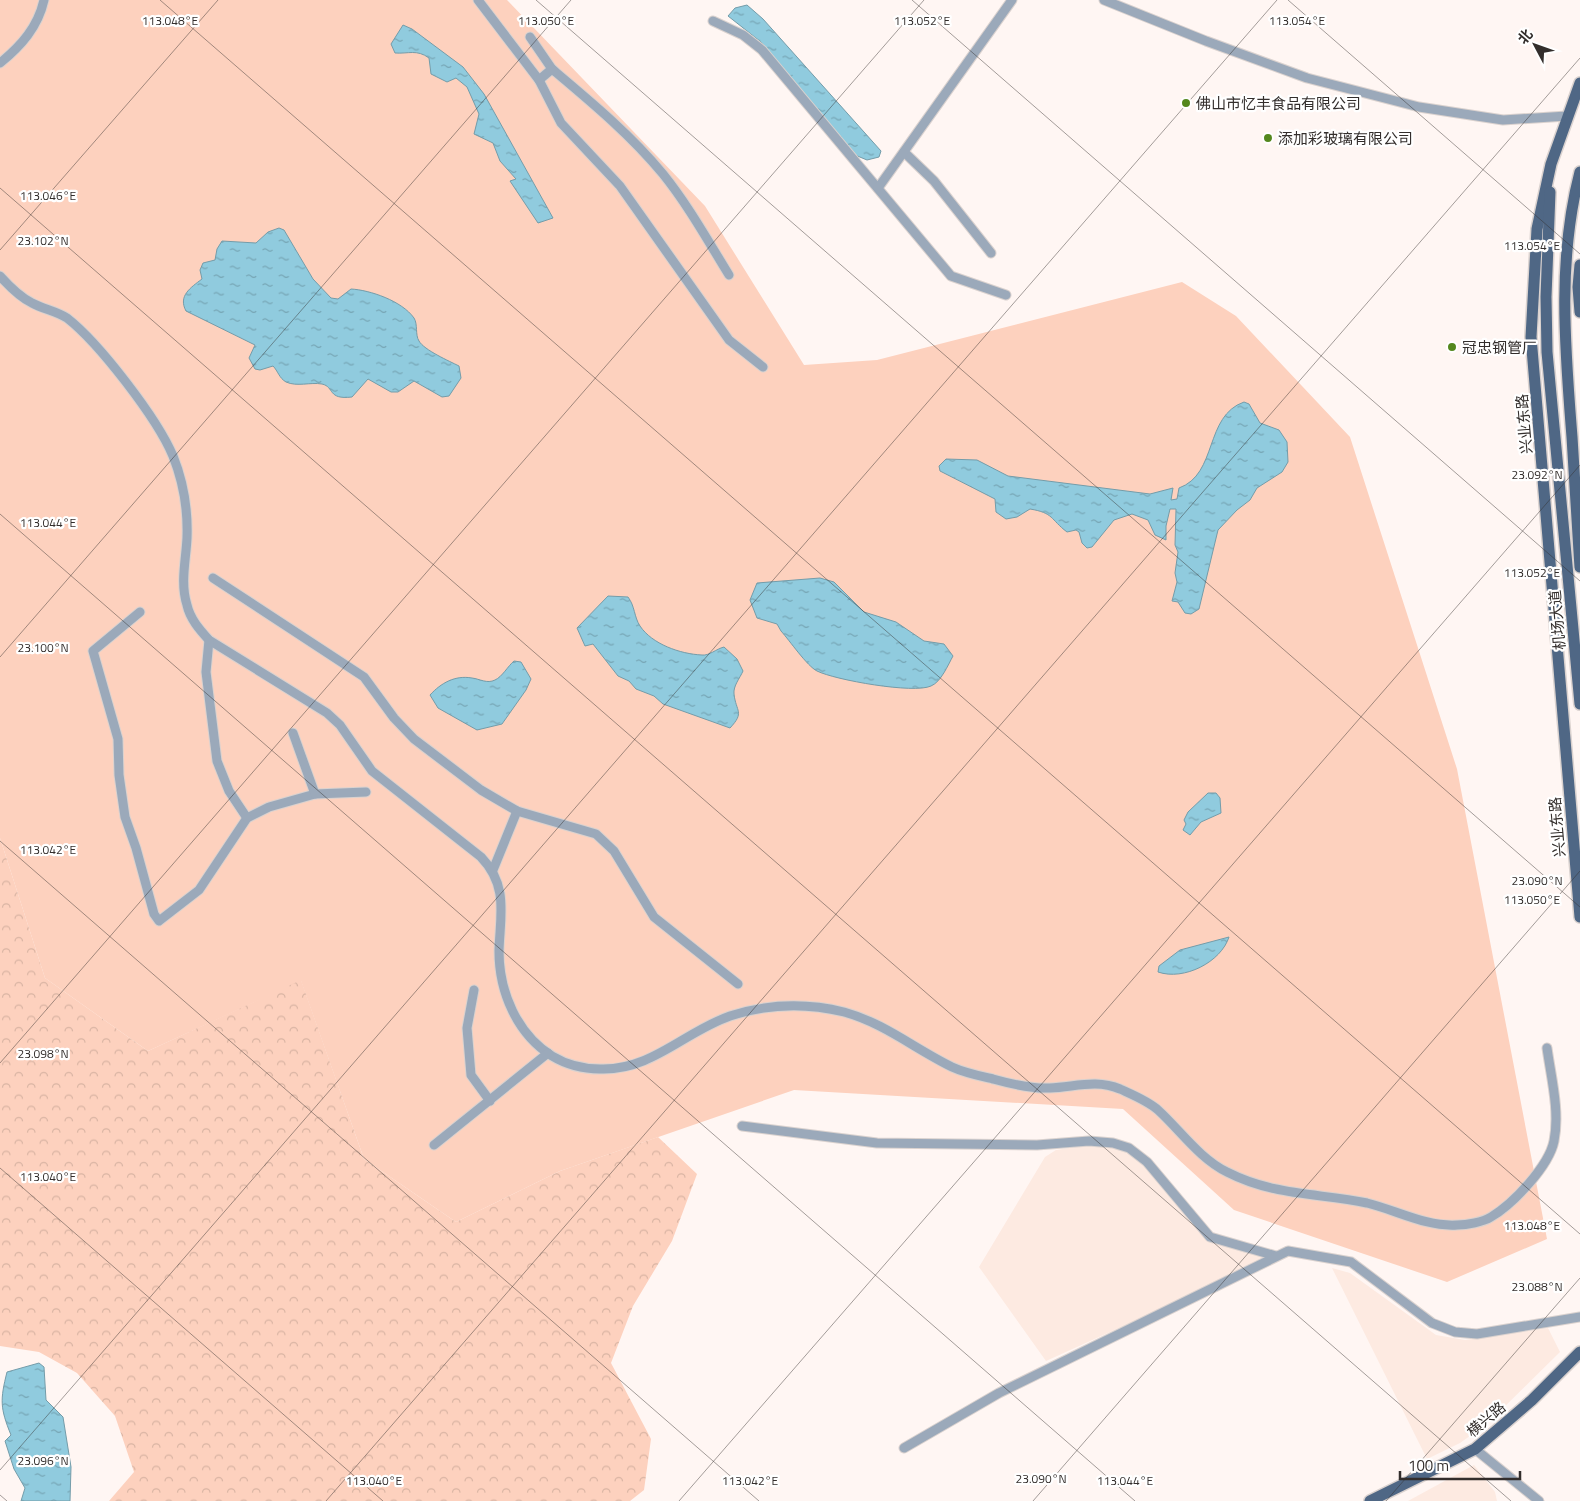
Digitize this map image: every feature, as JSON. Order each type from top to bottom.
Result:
[{"type":"main road","name":"兴业东路","points":[[1580,83],[1551,164],[1537,229],[1531,337],[1580,917]]},
{"type":"main road","name":"机场大道","points":[[1551,164],[1546,297],[1547,352],[1580,704]]},
{"type":"main road","points":[[1580,172],[1570,209],[1564,280],[1565,361],[1580,567]]},
{"type":"main road","points":[[1580,265],[1578,287],[1580,312]]},
{"type":"main road","name":"横兴路","points":[[1370,1501],[1474,1449],[1532,1400],[1580,1352]]},
{"type":"street","points":[[0,63],[19,48],[29,34],[37,20],[44,0]]},
{"type":"street","points":[[478,0],[539,80],[561,123],[620,186],[730,340],[763,367]]},
{"type":"street","points":[[878,188],[1012,0]]},
{"type":"street","points":[[1104,0],[1119,3],[1206,41],[1306,78],[1419,107],[1503,120],[1568,116]]},
{"type":"street","points":[[713,21],[743,35],[762,50],[951,276],[1006,295]]},
{"type":"street","points":[[530,37],[552,69],[596,106],[662,173],[690,211],[729,275]]},
{"type":"street","points":[[539,80],[552,69]]},
{"type":"street","points":[[904,152],[934,181],[990,252]]},
{"type":"street","points":[[0,276],[32,303],[66,318],[93,344],[124,380],[155,423],[173,456],[185,502],[186,538],[183,570],[187,606],[196,625],[209,640],[328,713],[340,725],[372,770],[481,857],[493,870],[501,897],[499,955],[509,1007],[517,1021],[548,1053],[568,1065],[618,1070],[656,1057],[728,1016],[761,1008],[806,1006],[845,1013],[884,1027],[956,1069],[1009,1083],[1047,1088],[1088,1083],[1116,1088],[1155,1107],[1205,1157],[1226,1172],[1282,1192],[1366,1203],[1435,1224],[1457,1225],[1489,1219],[1522,1190],[1544,1165],[1554,1142],[1555,1133],[1555,1108],[1547,1048]]},
{"type":"street","points":[[213,578],[364,677],[394,718],[414,739],[481,790],[517,810],[596,834],[614,851],[654,917],[738,984]]},
{"type":"street","points":[[140,612],[94,651],[118,739],[119,775],[125,818],[136,848],[154,914],[159,921],[199,890],[247,818],[268,806],[315,794],[366,792]]},
{"type":"street","points":[[209,640],[206,672],[217,761],[229,791],[247,818]]},
{"type":"street","points":[[293,733],[315,794]]},
{"type":"street","points":[[493,870],[517,810]]},
{"type":"street","points":[[474,990],[467,1028],[471,1075],[490,1101]]},
{"type":"street","points":[[434,1145],[548,1053]]},
{"type":"street","points":[[742,1126],[877,1143],[1037,1145],[1089,1141],[1113,1143],[1129,1148],[1147,1162],[1210,1237],[1276,1256]]},
{"type":"street","points":[[904,1448],[999,1393],[1288,1251],[1350,1262],[1432,1323],[1455,1332],[1477,1334],[1580,1317]]},
{"type":"street","points":[[1474,1449],[1539,1501]]},
{"type":"shaded area","points":[[1096,1144],[1128,1151],[1224,1244],[1267,1258],[1216,1284],[1046,1361],[979,1267],[1045,1157],[1056,1150]]},
{"type":"shaded area","points":[[1332,1268],[1350,1273],[1436,1335],[1465,1340],[1548,1328],[1560,1352],[1488,1423],[1460,1443],[1427,1459]]},
{"type":"shaded area","points":[[1474,1465],[1495,1492],[1497,1501],[1408,1501]]},
{"type":"green space","points":[[0,0],[507,0],[705,206],[804,365],[877,360],[1182,282],[1236,316],[1350,437],[1457,769],[1547,1239],[1447,1282],[1234,1210],[1123,1109],[794,1090],[560,1171],[456,1222],[364,1159],[301,981],[148,1051],[45,978],[0,838]]},
{"type":"green space","points":[[0,838],[45,978],[148,1051],[301,980],[364,1159],[456,1222],[560,1171],[658,1137],[697,1174],[672,1241],[633,1306],[611,1363],[651,1439],[644,1490],[630,1501],[109,1501],[134,1472],[115,1416],[77,1373],[39,1352],[0,1346]]},
{"type":"water","points":[[747,5],[763,19],[881,151],[879,157],[867,160],[855,155],[761,42],[728,16],[735,8]]},
{"type":"water","points":[[403,25],[412,29],[463,67],[484,94],[553,218],[538,223],[510,181],[516,179],[500,161],[493,143],[474,134],[479,114],[467,87],[456,78],[447,82],[431,74],[429,58],[425,55],[395,53],[391,44]]},
{"type":"water","points":[[279,228],[284,230],[313,279],[331,298],[338,299],[351,289],[359,290],[376,294],[402,306],[409,312],[415,320],[418,339],[422,344],[437,355],[459,366],[461,378],[449,396],[442,397],[414,381],[398,392],[391,392],[368,379],[352,397],[339,397],[322,384],[286,382],[273,366],[260,370],[255,369],[249,358],[255,345],[186,311],[183,301],[186,293],[202,279],[200,270],[203,263],[215,260],[217,249],[222,241],[256,243],[268,232]]},
{"type":"water","points":[[1244,402],[1249,404],[1260,423],[1279,430],[1287,442],[1288,462],[1282,472],[1257,488],[1250,500],[1237,510],[1218,530],[1199,609],[1191,614],[1185,613],[1178,602],[1172,601],[1177,582],[1175,573],[1178,552],[1175,545],[1176,509],[1170,509],[1166,526],[1166,540],[1155,535],[1148,520],[1132,514],[1114,520],[1092,547],[1087,548],[1082,543],[1079,532],[1076,530],[1067,532],[1044,512],[1030,509],[1017,517],[1006,519],[996,512],[995,499],[940,471],[939,466],[946,459],[977,460],[1008,476],[1150,494],[1173,488],[1171,500],[1177,499],[1179,488],[1191,481],[1200,471],[1222,419],[1231,409]]},
{"type":"water","points":[[820,578],[834,582],[864,612],[896,622],[924,641],[944,644],[953,656],[938,681],[931,686],[909,688],[874,685],[826,675],[808,664],[777,624],[757,618],[750,600],[757,583]]},
{"type":"water","points":[[608,596],[628,597],[640,626],[652,638],[667,647],[685,653],[705,655],[724,647],[737,659],[743,671],[734,691],[738,715],[735,723],[730,728],[663,704],[654,696],[636,689],[629,681],[618,676],[593,644],[585,646],[577,628]]},
{"type":"water","points":[[514,661],[521,662],[531,679],[526,690],[502,724],[477,730],[438,708],[430,695],[439,687],[454,679],[466,677],[486,681],[495,680]]},
{"type":"water","points":[[1208,793],[1216,793],[1220,798],[1221,813],[1201,822],[1190,835],[1183,830],[1186,824],[1184,820],[1188,812]]},
{"type":"water","points":[[1229,937],[1225,946],[1218,954],[1200,967],[1179,974],[1158,972],[1159,966],[1180,950]]},
{"type":"water","points":[[39,1363],[44,1367],[46,1400],[63,1417],[71,1467],[70,1501],[21,1501],[25,1488],[14,1469],[5,1441],[11,1435],[2,1404],[7,1372]]},
{"type":"place","name":"佛山市忆丰食品有限公司","points":[[1186,103]]},
{"type":"place","name":"添加彩玻璃有限公司","points":[[1268,138]]},
{"type":"place","name":"冠忠钢管厂","points":[[1452,347]]}]
